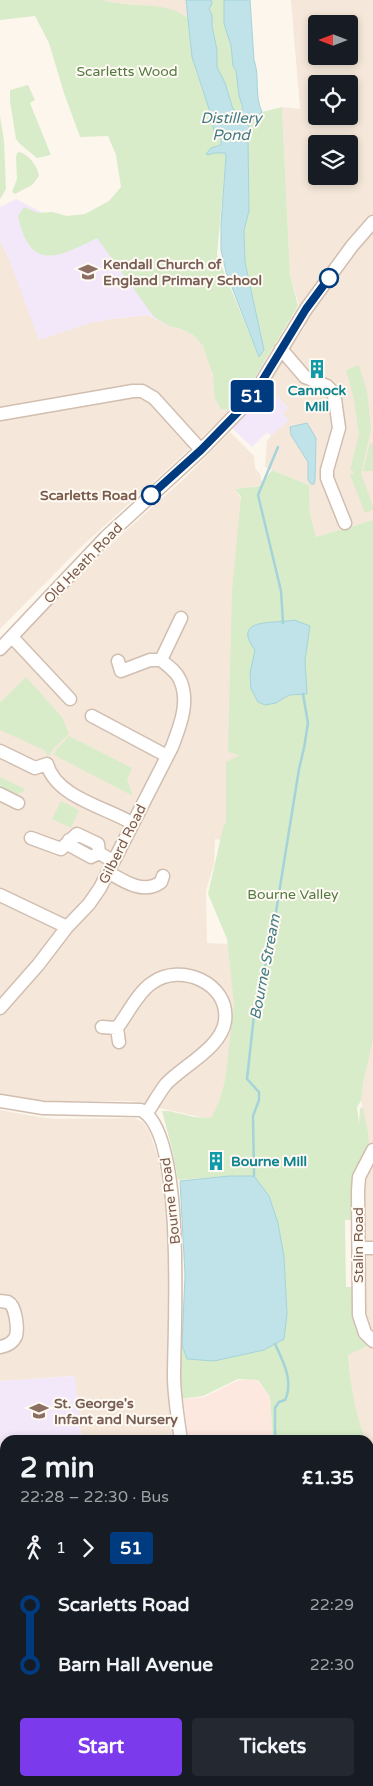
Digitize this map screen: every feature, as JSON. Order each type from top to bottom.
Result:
[{"type":"street","name":"Old Heath Road","points":[[0,649],[106,537],[201,450],[242,408],[256,391],[312,301],[352,246],[373,222]]},
{"type":"street","points":[[281,350],[305,377],[327,386],[336,399],[339,428],[327,470],[327,478],[345,523]]},
{"type":"street","points":[[0,414],[142,391],[154,398],[201,450]]},
{"type":"street","points":[[118,661],[121,671],[150,660],[161,660],[182,618]]},
{"type":"street","points":[[12,637],[70,699]]},
{"type":"street","name":"Gilberd Road","points":[[0,1008],[38,965],[67,927],[89,904],[167,756],[181,725],[184,694],[180,679],[161,660]]},
{"type":"street","points":[[92,716],[167,756]]},
{"type":"street","points":[[0,751],[35,768],[47,764],[49,772],[56,782],[66,791],[132,823]]},
{"type":"street","points":[[0,794],[18,803]]},
{"type":"street","points":[[31,838],[61,849],[77,834],[98,844],[99,853],[110,866],[133,885],[149,888],[161,882],[163,876]]},
{"type":"street","points":[[0,895],[67,927]]},
{"type":"street","points":[[0,1101],[43,1108],[141,1110],[147,1113],[166,1085],[204,1052],[221,1033],[225,1021],[224,1005],[214,980],[177,974],[160,978],[150,984],[117,1028],[119,1042]]},
{"type":"street","points":[[102,1028],[117,1028]]},
{"type":"street","name":"Bourne Road","points":[[147,1113],[159,1133],[171,1198],[176,1256],[174,1378],[180,1435]]},
{"type":"street","name":"Stalin Road","points":[[373,1150],[359,1177],[358,1191],[359,1315],[365,1332],[373,1341]]},
{"type":"street","points":[[359,1248],[373,1248]]},
{"type":"street","points":[[0,1301],[9,1303],[15,1310],[16,1324],[16,1336],[9,1345],[0,1347]]},
{"type":"shaded area","points":[[103,0],[186,0],[188,18],[174,11]]},
{"type":"shaded area","points":[[291,0],[373,0],[373,520],[316,537],[310,514],[309,485],[265,467],[267,441],[271,436],[264,428],[288,408],[265,385],[305,327],[290,274],[282,107],[300,109]]},
{"type":"shaded area","name":"Kendall Church of England Primary School","points":[[16,199],[41,212],[54,246],[99,231],[193,335],[179,328],[171,327],[148,315],[96,321],[39,340],[8,256],[0,241],[0,207]]},
{"type":"shaded area","points":[[0,241],[8,256],[97,322],[148,315],[171,327],[179,328],[193,335],[203,346],[207,354],[215,384],[215,399],[221,409],[230,410],[80,548],[0,629]]},
{"type":"shaded area","points":[[265,385],[288,408],[282,413],[289,420],[271,436],[267,432],[252,447],[231,427]]},
{"type":"shaded area","points":[[230,432],[254,456],[255,468],[260,474],[263,485],[235,489],[245,505],[247,749],[239,758],[226,762],[226,841],[215,839],[214,864],[206,891],[207,943],[251,945],[223,1122],[159,1108],[146,1103],[130,1101],[44,1101],[0,1094],[0,655],[101,553],[185,478]]},
{"type":"shaded area","points":[[373,1040],[373,1435],[364,1435],[358,1423],[352,1395],[348,1354],[367,1346],[360,1336],[352,1302],[368,1132],[361,1101]]},
{"type":"shaded area","points":[[0,1110],[56,1119],[134,1118],[143,1122],[149,1130],[158,1157],[168,1215],[168,1384],[173,1435],[81,1435],[74,1376],[0,1381]]},
{"type":"shaded area","name":"St. George's Infant and Nursery","points":[[75,1376],[81,1435],[0,1435],[0,1381]]},
{"type":"shaded area","points":[[239,1380],[257,1380],[270,1397],[273,1435],[188,1435],[183,1399],[204,1397]]},
{"type":"green space","name":"Scarletts Wood","points":[[0,0],[103,0],[121,4],[165,8],[176,11],[188,18],[192,56],[196,71],[210,112],[214,131],[221,138],[221,145],[211,148],[214,153],[225,153],[226,156],[217,255],[259,357],[264,350],[245,262],[244,230],[249,211],[249,124],[262,112],[282,107],[290,274],[298,306],[249,387],[230,410],[221,409],[215,399],[213,375],[203,346],[193,335],[179,328],[171,327],[154,317],[97,238],[58,255],[47,256],[38,253],[30,246],[23,234],[18,216],[24,207],[38,213],[52,212],[67,216],[85,214],[109,201],[121,187],[116,155],[108,136],[80,137],[49,43],[35,16],[0,20]]},
{"type":"green space","points":[[211,0],[224,0],[224,24],[231,45],[233,66],[236,71],[239,96],[243,108],[239,113],[233,109],[225,83],[217,67],[217,50],[212,26],[212,15],[209,9],[212,3]]},
{"type":"green space","points":[[28,85],[35,100],[30,103],[51,155],[37,158],[16,139],[10,90]]},
{"type":"green space","points":[[0,116],[4,141],[6,189],[0,199]]},
{"type":"green space","points":[[19,152],[26,155],[32,161],[39,176],[32,185],[15,194],[12,192],[17,179],[16,157]]},
{"type":"green space","points":[[359,365],[367,392],[371,429],[361,474],[373,510],[365,513],[350,475],[354,473],[350,470],[359,434],[353,395],[346,370]]},
{"type":"green space","points":[[370,443],[373,443],[373,471],[363,471]]},
{"type":"green space","name":"Bourne Valley","points":[[272,470],[309,485],[310,514],[316,537],[373,520],[373,1040],[361,1101],[357,1107],[359,1124],[360,1108],[363,1107],[369,1147],[354,1220],[345,1220],[346,1287],[352,1287],[354,1310],[367,1346],[348,1355],[356,1409],[364,1435],[273,1435],[270,1397],[258,1380],[238,1379],[203,1396],[181,1399],[181,1346],[287,1314],[284,1256],[278,1223],[269,1196],[229,1176],[178,1180],[162,1111],[211,1118],[219,1102],[225,1081],[234,1004],[227,939],[208,894],[224,824],[226,823],[226,762],[240,755],[228,752],[232,590],[241,497],[235,489],[260,486]]},
{"type":"green space","points":[[26,677],[62,717],[69,734],[53,749],[50,755],[46,755],[46,751],[0,730],[0,703]]},
{"type":"green space","points":[[69,736],[132,768],[127,780],[133,796],[54,755],[56,750]]},
{"type":"green space","points":[[0,777],[25,789],[23,792],[12,796],[0,790]]},
{"type":"green space","points":[[61,801],[79,810],[71,828],[52,819]]},
{"type":"water","name":"Distillery Pond","points":[[186,0],[211,0],[212,3],[209,9],[212,15],[212,26],[217,50],[217,67],[225,83],[233,109],[239,112],[243,108],[239,96],[236,71],[233,66],[231,45],[224,24],[224,0],[250,0],[258,99],[262,112],[249,124],[249,211],[244,230],[245,262],[264,350],[259,357],[226,272],[221,250],[226,156],[225,153],[206,154],[211,148],[221,145],[221,138],[214,131],[210,112],[192,57]]},
{"type":"water","points":[[307,423],[316,438],[314,484],[311,484],[308,480],[308,462],[291,435],[290,427]]},
{"type":"water","points":[[294,620],[310,626],[305,660],[307,694],[289,695],[276,703],[265,705],[258,702],[251,689],[250,673],[255,650],[249,639],[248,632],[258,624]]},
{"type":"water","points":[[229,1176],[254,1176],[269,1196],[278,1223],[284,1256],[287,1314],[284,1339],[264,1350],[214,1361],[187,1359],[182,1345],[185,1275],[180,1181]]},
{"type":"waterway","name":"Bourne Stream","points":[[278,447],[258,495],[281,591],[283,623]]},
{"type":"waterway","name":"Bourne Stream","points":[[254,1176],[253,1116],[259,1100],[259,1092],[247,1079],[255,1006],[271,943],[308,723],[303,694]]},
{"type":"waterway","name":"Bourne Stream","points":[[275,1344],[286,1371],[288,1386],[285,1400],[279,1402],[275,1408],[275,1435]]},
{"type":"bus line","name":"51","points":[[151,495],[218,434],[256,391],[306,309],[329,278]]},
{"type":"place","name":"Kendall Church of England Primary School","points":[[88,272]]},
{"type":"place","name":"Cannock Mill","points":[[317,369]]},
{"type":"place","name":"Scarletts Road","points":[[151,495]]},
{"type":"place","name":"Bourne Mill","points":[[216,1161]]},
{"type":"place","name":"St. George's Infant and Nursery","points":[[39,1411]]}]
